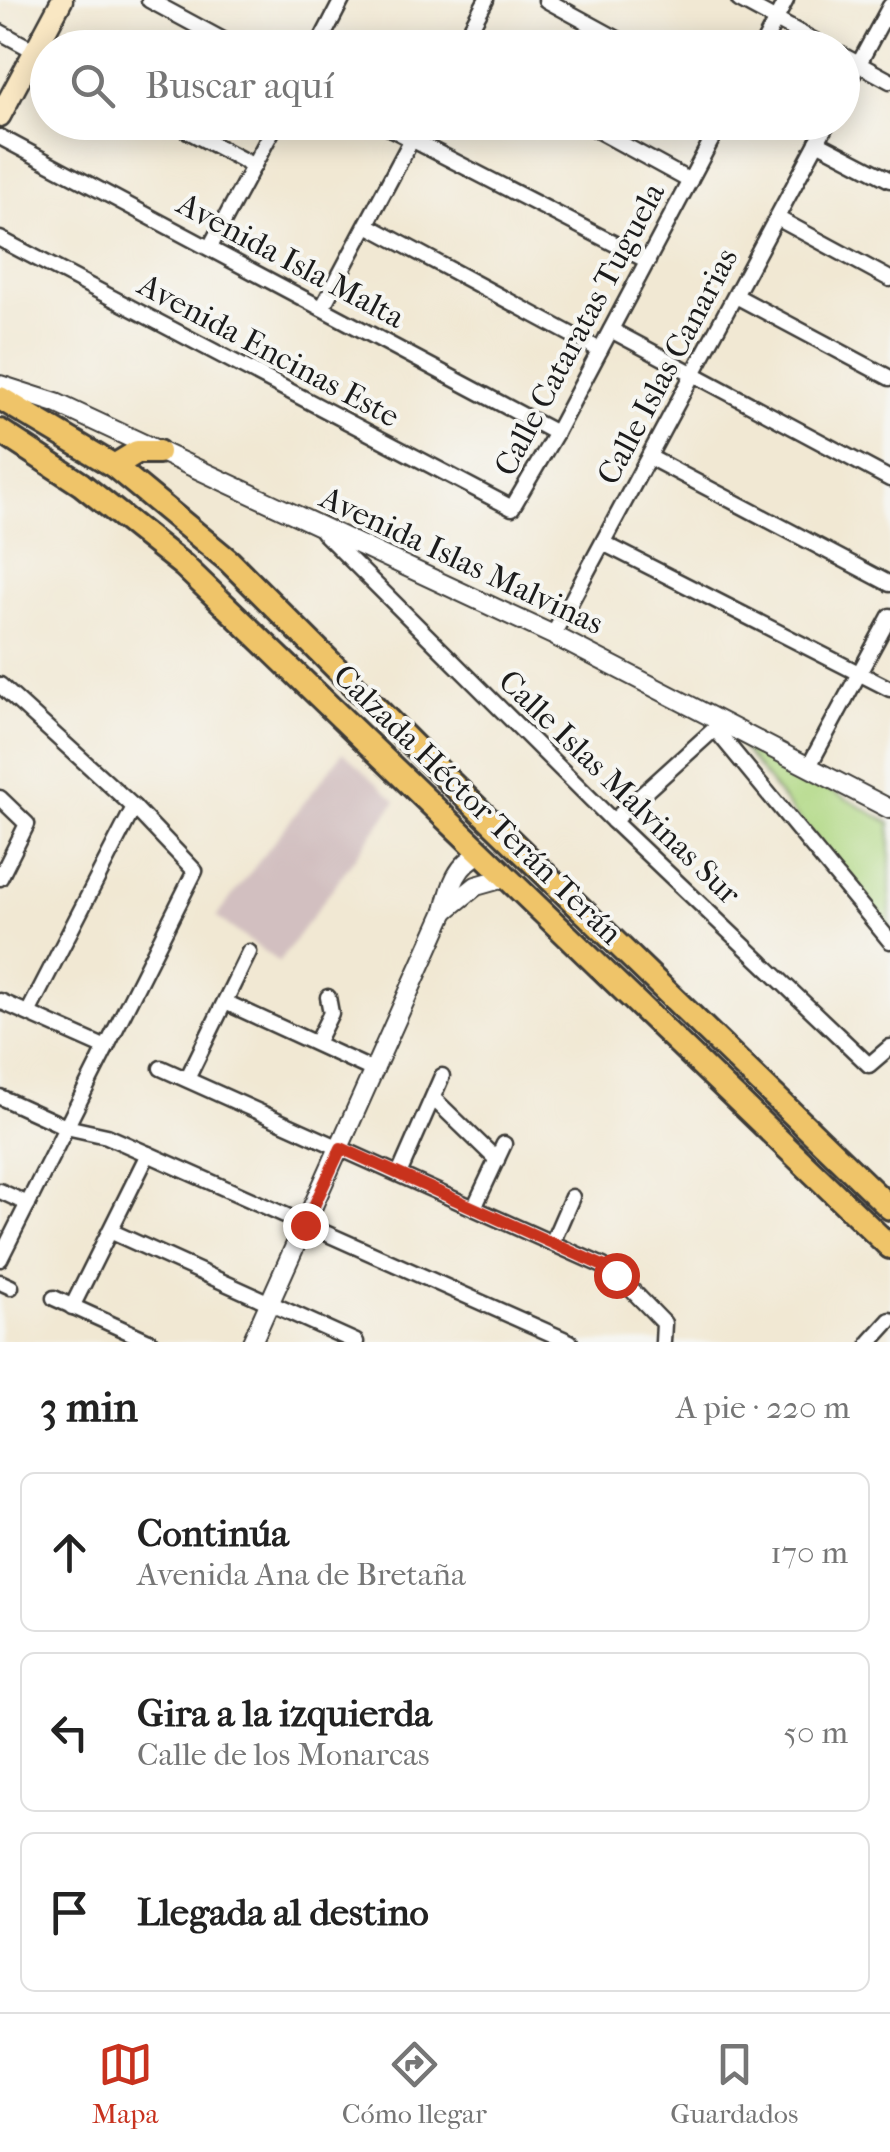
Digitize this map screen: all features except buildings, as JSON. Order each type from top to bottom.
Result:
[{"type":"main road","points":[[50,30],[62,0]]},
{"type":"main road","points":[[0,116],[30,71]]},
{"type":"main road","name":"Calzada Héctor Terán Terán","points":[[0,398],[114,466],[229,562],[890,1208]]},
{"type":"main road","name":"Calzada Héctor Terán Terán","points":[[0,431],[81,484],[184,566],[890,1248]]},
{"type":"main road","points":[[114,466],[137,452],[158,452]]},
{"type":"main road","points":[[354,730],[423,776],[447,779]]},
{"type":"main road","points":[[482,852],[507,856],[547,889],[573,901]]},
{"type":"street","points":[[149,0],[205,30]]},
{"type":"street","points":[[326,30],[342,0]]},
{"type":"street","points":[[470,30],[486,0]]},
{"type":"street","points":[[546,0],[601,30]]},
{"type":"street","points":[[739,0],[795,30]]},
{"type":"street","points":[[770,30],[786,0]]},
{"type":"street","points":[[860,62],[890,6]]},
{"type":"street","points":[[0,32],[30,48]]},
{"type":"street","points":[[860,65],[890,80]]},
{"type":"street","name":"Avenida Isla Malta","points":[[0,137],[556,432]]},
{"type":"street","points":[[206,140],[254,166]]},
{"type":"street","points":[[210,248],[267,140]]},
{"type":"street","points":[[322,308],[411,140],[648,261]]},
{"type":"street","points":[[615,140],[690,181]]},
{"type":"street","name":"Calle Cataratas Tuguela","points":[[512,508],[712,140]]},
{"type":"street","points":[[817,142],[890,180]]},
{"type":"street","name":"Calle Islas Canarias","points":[[553,635],[817,142]]},
{"type":"street","points":[[777,218],[890,279]]},
{"type":"street","points":[[367,224],[600,350]]},
{"type":"street","name":"Avenida Encinas Este","points":[[0,239],[512,508]]},
{"type":"street","points":[[736,296],[890,378]]},
{"type":"street","points":[[611,330],[890,479]]},
{"type":"street","name":"Avenida Islas Malvinas","points":[[0,385],[56,403],[553,635],[720,725],[890,809]]},
{"type":"street","points":[[649,457],[890,584]]},
{"type":"street","name":"Calle Islas Malvinas Sur","points":[[316,524],[613,821],[870,1066],[890,1047]]},
{"type":"street","points":[[603,542],[890,689]]},
{"type":"street","points":[[809,766],[890,616]]},
{"type":"street","points":[[0,685],[134,807],[195,871],[0,1259]]},
{"type":"street","points":[[613,821],[720,725],[890,941]]},
{"type":"street","points":[[0,798],[27,824],[0,878]]},
{"type":"street","points":[[28,1013],[134,807]]},
{"type":"street","points":[[252,1342],[445,911],[456,875],[482,852]]},
{"type":"street","points":[[445,911],[476,886],[508,877]]},
{"type":"street","points":[[187,1079],[249,952]]},
{"type":"street","points":[[316,1044],[330,1014],[328,997]]},
{"type":"street","points":[[0,1000],[106,1048]]},
{"type":"street","points":[[226,1002],[375,1071]]},
{"type":"street","points":[[162,1068],[603,1266],[664,1323],[663,1342]]},
{"type":"street","points":[[399,1174],[442,1076]]},
{"type":"street","points":[[0,1096],[66,1127],[106,1136],[148,1154],[570,1342]]},
{"type":"street","points":[[433,1098],[497,1160]]},
{"type":"street","points":[[474,1208],[504,1144]]},
{"type":"street","points":[[72,1306],[148,1154]]},
{"type":"street","points":[[0,1191],[28,1204]]},
{"type":"street","points":[[552,1243],[572,1197]]},
{"type":"street","points":[[110,1231],[356,1342]]},
{"type":"street","points":[[54,1298],[151,1342]]},
{"type":"street","points":[[870,1342],[890,1320]]},
{"type":"shaded area","points":[[343,752],[396,801],[279,962],[216,917]]},
{"type":"green space","points":[[733,736],[890,823],[890,935]]},
{"type":"route","points":[[305,1225],[341,1148],[616,1275]]}]
